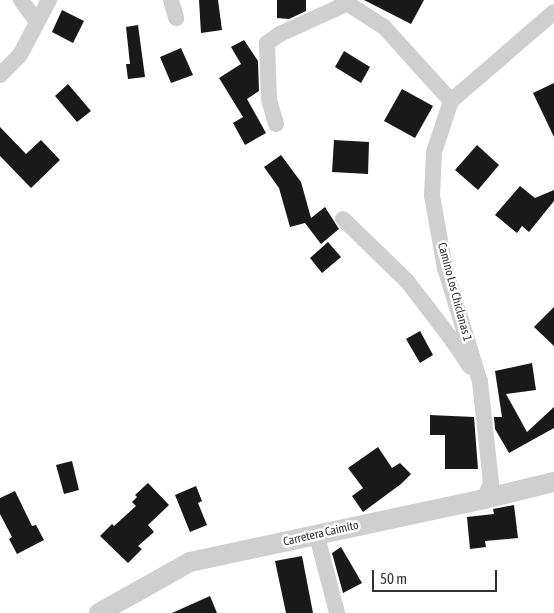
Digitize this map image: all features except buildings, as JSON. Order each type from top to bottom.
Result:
[{"type":"street","points":[[21,0],[37,22]]},
{"type":"street","points":[[0,75],[20,55],[49,0]]},
{"type":"street","points":[[171,0],[176,18]]},
{"type":"street","points":[[276,124],[269,100],[267,44],[280,34],[345,2],[384,27],[452,101]]},
{"type":"street","name":"Camino Los Chiclanas 1","points":[[484,499],[491,482],[480,382],[446,268],[432,196],[434,152],[452,101],[554,12]]},
{"type":"street","points":[[343,219],[407,281],[450,337],[480,382]]},
{"type":"street","name":"Carretera Caimito","points":[[99,613],[190,562],[317,536],[554,482]]},
{"type":"street","points":[[317,536],[337,613]]}]
